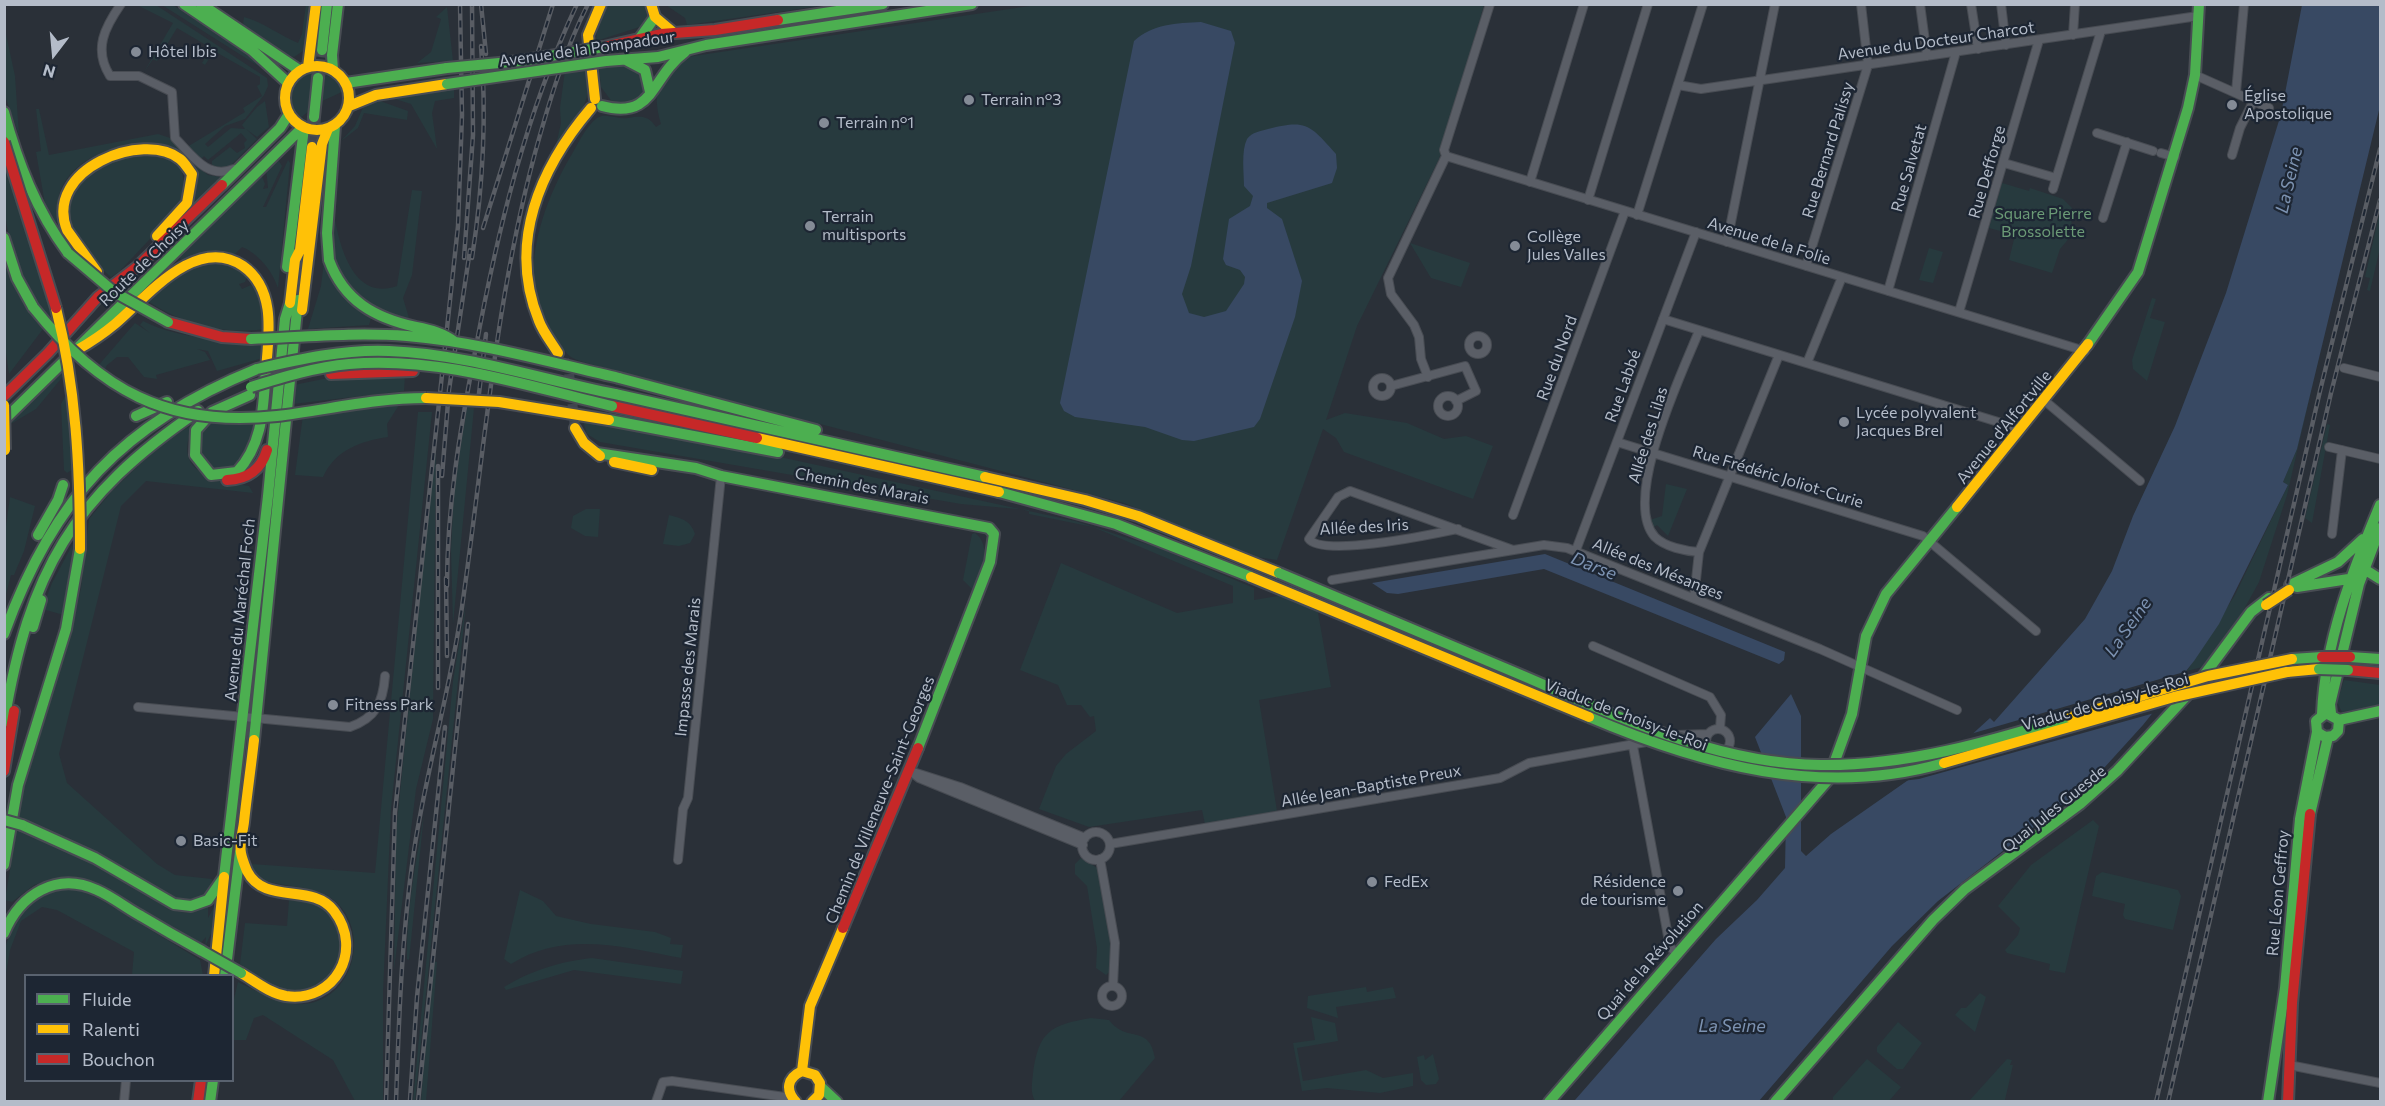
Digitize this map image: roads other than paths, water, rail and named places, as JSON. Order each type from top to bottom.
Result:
[{"type":"main road","points":[[184,4],[254,52],[288,83]]},
{"type":"main road","points":[[201,4],[303,69]]},
{"type":"main road","points":[[303,69],[316,4]]},
{"type":"main road","points":[[322,50],[327,4]]},
{"type":"main road","points":[[333,70],[332,55],[338,4]]},
{"type":"main road","points":[[596,104],[588,34],[601,4]]},
{"type":"main road","points":[[651,4],[655,17],[674,33]]},
{"type":"main road","name":"Avenue de la Pompadour","points":[[346,83],[447,68],[520,61],[604,47],[640,38],[715,30],[883,4]]},
{"type":"main road","name":"Avenue de la Pompadour","points":[[349,106],[376,96],[447,84],[621,59],[658,57],[972,4]]},
{"type":"main road","name":"Avenue d'Alfortville","points":[[1778,838],[1828,780],[1845,736],[1866,636],[1887,594],[2085,351],[2142,264],[2175,157],[2194,75],[2199,10]]},
{"type":"main road","points":[[640,38],[655,17]]},
{"type":"main road","points":[[596,104],[618,112],[630,111],[644,104],[660,73],[671,62],[691,50]]},
{"type":"main road","points":[[621,59],[633,61],[645,70],[650,92]]},
{"type":"main road","points":[[298,323],[310,258],[322,144],[331,127],[344,117],[349,106],[346,83],[333,70],[317,66],[303,69],[288,83],[285,100],[289,114],[304,128],[331,127]]},
{"type":"main road","points":[[314,117],[318,78]]},
{"type":"main road","points":[[558,353],[546,338],[529,304],[524,262],[527,240],[536,198],[552,161],[575,126],[596,104]]},
{"type":"main road","points":[[4,112],[30,191],[53,234],[92,279],[125,301],[168,322],[222,337],[251,339],[386,334],[455,342],[619,378],[867,443],[880,452]]},
{"type":"main road","name":"Route de Choisy","points":[[4,396],[116,281],[137,267],[280,128],[289,114]]},
{"type":"main road","points":[[331,127],[327,233],[329,260],[339,285],[360,306],[387,319],[445,334],[455,342]]},
{"type":"main road","points":[[285,320],[282,314],[304,128]]},
{"type":"main road","name":"Route de Choisy","points":[[4,420],[304,128]]},
{"type":"main road","points":[[4,142],[54,300],[69,370],[80,452],[80,549],[66,629],[18,785],[4,865]]},
{"type":"main road","name":"Avenue du Maréchal Foch","points":[[214,974],[268,496],[272,430],[285,320],[288,315],[296,260],[300,250],[312,147]]},
{"type":"main road","points":[[116,281],[187,204],[192,180],[190,172],[175,155],[163,150],[142,149],[114,154],[90,167],[73,180],[65,197],[64,223],[80,252],[125,301]]},
{"type":"main road","points":[[277,154],[284,152],[299,160]]},
{"type":"main road","points":[[4,237],[17,279],[33,307],[62,344],[93,372],[128,394],[196,416],[264,417],[378,400],[453,398],[518,403],[857,468],[877,465]]},
{"type":"main road","name":"Avenue du Maréchal Foch","points":[[225,974],[256,719],[298,323],[302,261],[300,250]]},
{"type":"main road","points":[[77,350],[104,335],[182,267],[206,258],[229,260],[247,268],[258,280],[267,303],[269,316],[258,441],[254,454],[237,472],[226,476],[211,475]]},
{"type":"main road","points":[[4,634],[19,590],[54,525],[95,471],[150,423],[184,401],[216,385],[257,369],[333,353],[390,351],[447,358],[880,452]]},
{"type":"main road","points":[[4,722],[14,659],[24,622],[40,581],[79,516],[105,484],[146,446],[181,421],[250,391],[306,371],[361,363],[419,364],[877,465]]},
{"type":"main road","points":[[276,523],[268,496],[256,485],[211,475],[196,460],[193,442],[196,431],[207,416],[250,391],[331,374],[397,369],[439,373],[458,371]]},
{"type":"main road","points":[[136,416],[206,384],[216,385]]},
{"type":"main road","points":[[4,405],[4,462]]},
{"type":"main road","name":"Chemin des Marais","points":[[575,428],[584,444],[597,453],[971,523],[992,531],[995,542]]},
{"type":"main road","points":[[239,480],[248,477],[260,466],[272,430]]},
{"type":"main road","name":"Viaduc de Choisy-le-Roi","points":[[880,452],[1085,500],[1138,516],[1660,733],[1731,755],[1783,764],[1855,765],[1931,755],[2166,686],[2263,663],[2322,657],[2342,650],[2380,658]]},
{"type":"main road","name":"Viaduc de Choisy-le-Roi","points":[[877,465],[1086,514],[1162,540],[1659,747],[1713,764],[1781,776],[1851,777],[1929,767],[2174,697],[2287,672],[2319,669],[2380,673]]},
{"type":"main road","points":[[33,627],[42,598],[58,562],[81,521],[102,495],[105,484]]},
{"type":"main road","points":[[19,590],[18,578],[63,485]]},
{"type":"main road","points":[[2380,506],[2368,535],[2358,573],[2330,704],[2331,716],[2380,711]]},
{"type":"main road","points":[[2358,573],[2380,528]]},
{"type":"main road","name":"Quai Jules Guesde","points":[[1775,1101],[1933,920],[1965,889],[2080,804],[2117,771],[2207,672],[2251,612],[2290,587],[2338,562],[2368,535]]},
{"type":"main road","name":"Chemin de Villeneuve-Saint-Georges","points":[[802,1071],[810,1006],[909,770],[978,597],[995,542]]},
{"type":"main road","points":[[2338,562],[2358,573],[2380,579]]},
{"type":"main road","name":"Quai Jules Guesde","points":[[2290,587],[2358,573]]},
{"type":"main road","name":"Quai Jules Guesde","points":[[1782,1101],[1947,914],[1973,890],[2084,808],[2154,742],[2224,663],[2254,614],[2267,602]]},
{"type":"main road","points":[[4,771],[20,682]]},
{"type":"main road","name":"Rue Léon Geffroy","points":[[2268,1101],[2285,988],[2300,819],[2317,732],[2315,724],[2331,716],[2338,731],[2328,737],[2319,767],[2308,825],[2288,1101]]},
{"type":"main road","points":[[2317,732],[2328,737]]},
{"type":"main road","points":[[4,820],[22,825],[95,858],[174,904],[191,906],[208,900],[224,877]]},
{"type":"main road","name":"Quai de la Révolution","points":[[1549,1101],[1778,838]]},
{"type":"main road","points":[[4,933],[20,905],[36,890],[50,885],[77,883],[111,897],[202,951],[285,996],[315,995],[337,979],[345,964],[348,950],[347,934],[342,920],[331,907],[310,897],[271,892],[258,886],[248,876],[240,852]]},
{"type":"main road","points":[[2273,1061],[2282,1054],[2289,1065]]},
{"type":"main road","points":[[792,1095],[794,1075],[802,1071],[815,1075],[821,1088],[837,1101]]},
{"type":"main road","points":[[198,1101],[201,1082]]},
{"type":"main road","points":[[210,1101],[213,1082]]},
{"type":"main road","points":[[814,1101],[821,1088]]},
{"type":"street","points":[[121,4],[105,29],[104,67],[110,76],[139,76],[172,92],[175,138],[205,168],[213,172],[232,170],[245,162]]},
{"type":"street","points":[[1428,377],[1421,359],[1419,337],[1414,325],[1391,294],[1388,282],[1446,156],[1444,150],[1490,4]]},
{"type":"street","points":[[1530,182],[1584,4]]},
{"type":"street","points":[[1588,200],[1648,4]]},
{"type":"street","points":[[1637,215],[1703,4]]},
{"type":"street","points":[[1728,242],[1775,4]]},
{"type":"street","name":"Rue Bernard Palissy","points":[[1806,266],[1868,64],[1861,4]]},
{"type":"street","points":[[1920,4],[1927,56]]},
{"type":"street","points":[[1971,4],[1978,49]]},
{"type":"street","points":[[2001,4],[2006,45]]},
{"type":"street","points":[[2073,35],[2074,4]]},
{"type":"street","points":[[2236,92],[2244,4]]},
{"type":"street","name":"Avenue du Docteur Charcot","points":[[1678,85],[1701,89],[1760,81],[2101,31],[2199,10]]},
{"type":"street","points":[[2053,189],[2101,31]]},
{"type":"street","name":"Rue Defforge","points":[[1959,312],[2039,40]]},
{"type":"street","name":"Rue Salvetat","points":[[1888,291],[1956,52]]},
{"type":"street","points":[[2194,75],[2269,108]]},
{"type":"street","points":[[2232,155],[2240,128],[2254,100]]},
{"type":"street","points":[[2097,133],[2175,157]]},
{"type":"street","points":[[2103,218],[2127,142]]},
{"type":"street","name":"Avenue de la Folie","points":[[1446,156],[2085,351]]},
{"type":"street","points":[[2004,163],[2056,178]]},
{"type":"street","name":"Rue du Nord","points":[[1514,515],[1625,211]]},
{"type":"street","name":"Rue Labbé","points":[[1576,550],[1696,232]]},
{"type":"street","points":[[1807,363],[1842,277]]},
{"type":"street","points":[[1663,319],[2021,429]]},
{"type":"street","name":"Allée des Lilas","points":[[1699,331],[1653,453],[1643,498],[1648,525],[1656,538],[1668,545],[1699,552]]},
{"type":"street","points":[[1391,386],[1465,366],[1472,353]]},
{"type":"street","points":[[1694,598],[1699,552],[1779,355]]},
{"type":"street","points":[[1456,401],[1476,391],[1465,366]]},
{"type":"street","points":[[2344,368],[2380,377]]},
{"type":"street","points":[[2045,401],[2140,481]]},
{"type":"street","name":"Rue Frédéric Joliot-Curie","points":[[1617,442],[1923,536],[2036,631]]},
{"type":"street","points":[[2329,447],[2380,459]]},
{"type":"street","points":[[2332,534],[2342,450]]},
{"type":"street","name":"Impasse des Marais","points":[[678,860],[683,809],[688,798],[717,474]]},
{"type":"street","name":"Allée des Iris","points":[[1458,529],[1406,540],[1347,545],[1315,544],[1309,539],[1338,497],[1350,491],[1458,529],[1513,550]]},
{"type":"street","name":"Allée des Mésanges","points":[[1332,580],[1544,545],[1576,550],[1820,649],[1957,710]]},
{"type":"street","points":[[1593,646],[1710,697],[1721,715],[1720,728]]},
{"type":"street","points":[[138,707],[351,726],[370,716],[379,707],[385,676]]},
{"type":"street","points":[[1720,728],[1728,733],[1731,740],[1728,749],[1722,753],[1709,749],[1706,742],[1708,734],[1720,728]]},
{"type":"street","name":"Allée Jean-Baptiste Preux","points":[[1110,844],[1500,778],[1529,763],[1634,746],[1684,733],[1708,734]]},
{"type":"street","points":[[1634,746],[1670,947],[1676,953]]},
{"type":"street","points":[[909,770],[960,787],[1084,842]]},
{"type":"street","points":[[1092,833],[1101,833],[1110,844],[1109,852],[1100,859],[1094,860],[1086,855],[1084,842],[1092,833]]},
{"type":"street","points":[[1100,859],[1115,943],[1113,986]]},
{"type":"street","points":[[2289,1065],[2380,1083]]},
{"type":"street","points":[[656,1101],[663,1082],[672,1081],[792,1095]]},
{"type":"street","points":[[124,1101],[126,1082]]},
{"type":"water","name":"La Seine","points":[[2302,5],[2380,5],[2380,106],[2297,449],[2283,482],[2288,485],[2219,624],[2194,661],[2143,725],[2094,779],[1938,901],[1892,946],[1759,1101],[1567,1102],[1575,1100],[1716,939],[1757,900],[1785,868],[1786,817],[1755,737],[1791,694],[1801,716],[1801,851],[1806,856],[1831,834],[1967,739],[1990,718],[1994,722],[2085,619],[2112,571],[2133,516],[2175,426],[2226,293],[2281,114]]},
{"type":"water","points":[[1201,22],[1231,31],[1235,43],[1191,266],[1182,294],[1189,313],[1204,317],[1226,311],[1244,284],[1245,277],[1240,270],[1226,265],[1223,259],[1229,219],[1250,206],[1253,196],[1244,186],[1244,150],[1249,137],[1257,132],[1281,126],[1307,127],[1320,136],[1336,154],[1337,168],[1332,183],[1267,203],[1267,208],[1282,219],[1302,281],[1295,317],[1260,419],[1254,427],[1194,441],[1182,440],[1145,427],[1075,417],[1064,411],[1060,403],[1134,41],[1157,28]]},
{"type":"water","points":[[1545,554],[1785,652],[1784,660],[1779,664],[1544,569],[1398,594],[1387,593],[1372,583]]},
{"type":"tunnel","points":[[318,78],[322,50]]},
{"type":"tunnel","points":[[312,147],[314,117]]},
{"type":"tunnel","points":[[564,360],[569,373],[575,428]]},
{"type":"railway","points":[[386,1102],[395,812],[458,226],[462,115],[460,4]]},
{"type":"railway","points":[[464,258],[473,135],[472,4]]},
{"type":"railway","points":[[481,4],[486,54]]},
{"type":"railway","points":[[483,228],[553,4]]},
{"type":"railway","points":[[447,586],[449,527],[455,468],[469,381],[493,263],[515,175],[542,88],[577,4]]},
{"type":"railway","points":[[396,1102],[402,970],[411,871],[421,809],[457,636],[500,322],[521,209],[535,153],[564,59],[588,4]]},
{"type":"railway","points":[[472,258],[483,152],[484,100],[481,46]]},
{"type":"railway","points":[[2156,1102],[2320,391],[2380,149]]},
{"type":"railway","points":[[2168,1102],[2331,393],[2380,200]]},
{"type":"railway","points":[[442,476],[449,390],[470,250]]},
{"type":"railway","points":[[478,402],[486,334]]},
{"type":"railway","points":[[438,466],[438,688]]},
{"type":"railway","points":[[446,578],[447,656]]},
{"type":"railway","points":[[418,1102],[468,624]]},
{"type":"railway","points":[[410,1100],[417,997],[445,727]]},
{"type":"place","name":"Hôtel Ibis","points":[[136,52]]},
{"type":"place","name":"Terrain n°3","points":[[969,100]]},
{"type":"place","name":"Église Apostolique","points":[[2232,105]]},
{"type":"place","name":"Terrain n°1","points":[[824,123]]},
{"type":"place","name":"Terrain multisports","points":[[810,226]]},
{"type":"place","name":"Collège Jules Valles","points":[[1515,246]]},
{"type":"place","name":"Lycée polyvalent Jacques Brel","points":[[1844,422]]},
{"type":"place","name":"Fitness Park","points":[[333,705]]},
{"type":"place","name":"Basic-Fit","points":[[181,841]]},
{"type":"place","name":"FedEx","points":[[1372,882]]},
{"type":"place","name":"Résidence de tourisme","points":[[1678,891]]},
{"type":"park label","name":"Square Pierre Brossolette","points":[[2043,223]]},
{"type":"water label","name":"Darse","points":[[1594,566]]}]
